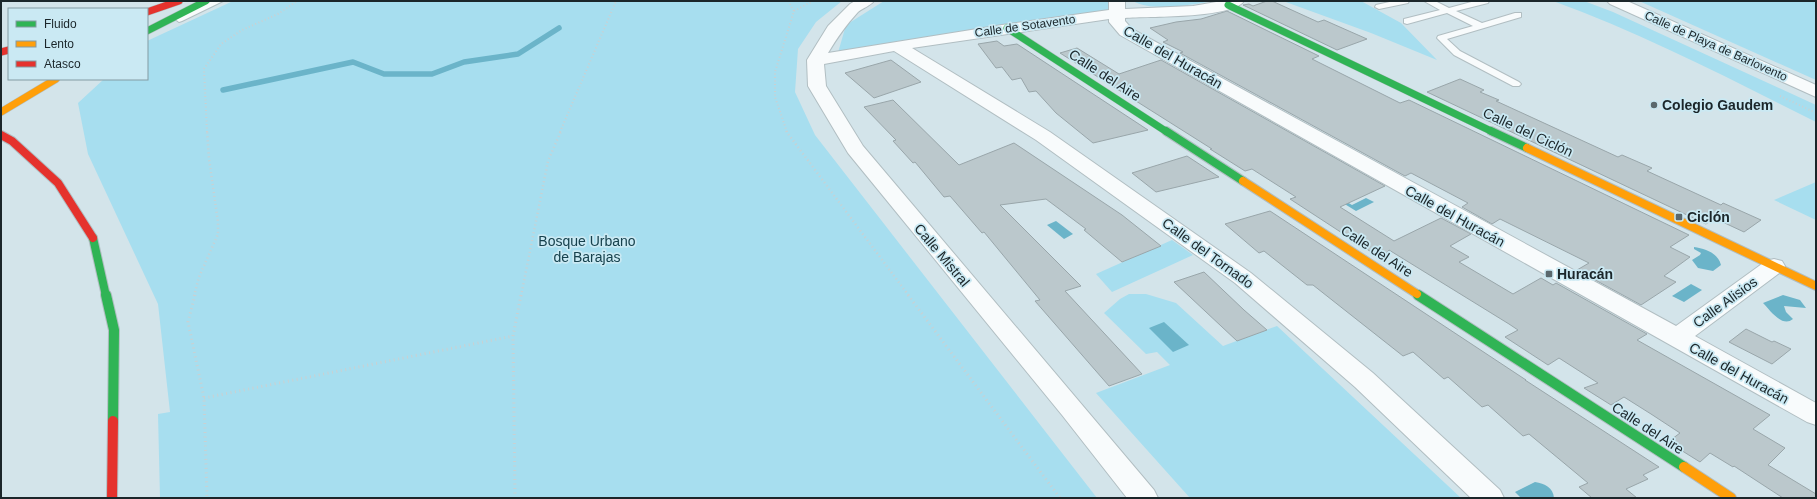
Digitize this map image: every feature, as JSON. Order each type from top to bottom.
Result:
[{"type":"main road","points":[[148,12],[179,1]]},
{"type":"main road","points":[[148,32],[206,1]]},
{"type":"main road","name":"Calle del Ciclón","points":[[1232,3],[1816,286]]},
{"type":"main road","name":"Calle del Aire","points":[[1007,28],[1731,498]]},
{"type":"main road","points":[[1,112],[54,80]]},
{"type":"main road","points":[[1,134],[12,141],[58,183],[92,238],[114,330],[112,498]]},
{"type":"street","points":[[815,60],[834,29],[855,7],[866,1]]},
{"type":"street","name":"Calle de Playa de Barlovento","points":[[1615,1],[1816,92]]},
{"type":"street","name":"Calle de Sotavento","points":[[815,60],[1007,28],[1117,7],[1147,13],[1232,3]]},
{"type":"street","name":"Calle del Huracán","points":[[1117,7],[1117,22],[1126,32],[1816,415]]},
{"type":"street","name":"Calle del Tornado","points":[[897,46],[1043,136],[1243,278],[1364,380],[1490,498]]},
{"type":"street","name":"Calle Mistral","points":[[815,60],[817,86],[855,149],[1144,498]]},
{"type":"street","name":"Calle Alisios","points":[[1676,338],[1774,266]]},
{"type":"lane","points":[[148,33],[219,1]]},
{"type":"lane","points":[[1379,8],[1405,1]]},
{"type":"lane","points":[[1428,1],[1481,26]]},
{"type":"lane","points":[[1407,21],[1485,1]]},
{"type":"lane","points":[[1516,84],[1457,53],[1441,38],[1518,16]]},
{"type":"path","points":[[207,498],[204,398],[188,322],[199,277],[218,234],[218,222],[209,159],[204,69],[222,44],[242,30],[278,14],[297,1]]},
{"type":"path","points":[[515,498],[513,336],[548,161],[616,1]]},
{"type":"path","points":[[788,1],[794,11],[792,21],[784,39],[775,72],[775,97],[785,129],[1060,498]]},
{"type":"path","points":[[794,11],[813,1]]},
{"type":"path","points":[[204,398],[513,336]]},
{"type":"green space","name":"Bosque Urbano de Barajas","points":[[233,1],[842,1],[816,22],[798,49],[795,92],[815,135],[1097,498],[160,498],[158,414],[170,412],[158,304],[88,154],[78,103],[103,80],[148,80],[148,41]]},
{"type":"green space","points":[[884,1],[1119,1],[1116,13],[837,56],[846,25]]},
{"type":"green space","points":[[1133,1],[1212,1],[1183,6],[1161,7],[1150,6]]},
{"type":"green space","points":[[1283,1],[1361,1],[1401,23],[1437,60],[1371,33]]},
{"type":"green space","points":[[1553,1],[1584,1],[1613,12],[1816,105],[1816,122],[1654,42]]},
{"type":"green space","points":[[1639,1],[1816,1],[1816,80]]},
{"type":"green space","points":[[1816,182],[1816,220],[1774,200]]},
{"type":"green space","points":[[1172,240],[1193,255],[1112,292],[1096,274]]},
{"type":"green space","points":[[1129,294],[1146,294],[1176,303],[1223,346],[1277,326],[1461,498],[1190,498],[1096,393],[1170,365],[1157,352],[1146,354],[1104,313],[1120,299]]},
{"type":"shaded area","points":[[1366,198],[1374,202],[1356,211],[1343,203],[1347,202],[1352,205]]},
{"type":"shaded area","points":[[1056,221],[1073,234],[1064,239],[1047,225]]},
{"type":"shaded area","points":[[1694,247],[1711,252],[1717,257],[1721,265],[1713,271],[1698,268],[1692,260],[1701,253],[1694,249]]},
{"type":"shaded area","points":[[1691,284],[1702,290],[1684,302],[1672,296]]},
{"type":"shaded area","points":[[1783,295],[1800,300],[1806,308],[1784,306],[1786,312],[1793,319],[1789,321],[1781,320],[1776,317],[1763,303]]},
{"type":"shaded area","points":[[1164,322],[1189,345],[1173,352],[1149,328]]},
{"type":"shaded area","points":[[1535,482],[1548,487],[1552,491],[1554,498],[1521,498],[1515,492]]},
{"type":"building","points":[[1267,1],[1272,1],[1318,22],[1324,20],[1367,39],[1337,50],[1243,5],[1249,4],[1253,6]]},
{"type":"building","points":[[1227,11],[1319,56],[1312,59],[1400,103],[1409,100],[1689,235],[1670,247],[1690,257],[1664,276],[1676,282],[1641,305],[1577,270],[1589,263],[1500,219],[1492,224],[1462,207],[1468,203],[1411,173],[1405,176],[1180,53],[1183,52],[1163,42],[1168,40],[1150,28],[1176,22],[1201,19]]},
{"type":"building","points":[[997,41],[1004,46],[1017,44],[1148,130],[1093,143],[1056,113],[1036,91],[1029,92],[1021,78],[1012,80],[1002,67],[996,68],[978,44]]},
{"type":"building","points":[[1077,48],[1119,74],[1161,60],[1385,186],[1340,207],[1394,241],[1441,218],[1471,234],[1450,246],[1469,257],[1459,262],[1513,294],[1541,278],[1553,285],[1556,283],[1647,334],[1637,340],[1770,415],[1753,429],[1785,448],[1768,465],[1816,494],[1816,498],[1783,498],[1734,466],[1733,467],[1710,453],[1700,462],[1668,442],[1680,433],[1651,414],[1624,397],[1611,405],[1584,388],[1598,383],[1559,358],[1548,365],[1505,337],[1518,330],[1509,324],[1389,250],[1382,259],[1290,199],[1296,197],[1252,169],[1245,171],[1060,53]]},
{"type":"building","points":[[891,60],[921,82],[874,98],[845,73]]},
{"type":"building","points":[[1460,79],[1484,90],[1480,92],[1499,100],[1496,101],[1618,157],[1622,155],[1652,168],[1647,171],[1721,205],[1723,203],[1761,220],[1744,232],[1714,218],[1706,224],[1427,92]]},
{"type":"building","points":[[893,100],[959,165],[1014,143],[1122,215],[1161,246],[1122,262],[1084,230],[1086,229],[1046,199],[1000,205],[1081,286],[1065,291],[1142,374],[1109,386],[1035,301],[1040,300],[984,232],[982,233],[950,196],[944,197],[915,162],[913,163],[893,141],[896,140],[864,107]]},
{"type":"building","points":[[1187,156],[1219,177],[1156,192],[1132,173]]},
{"type":"building","points":[[1270,211],[1659,467],[1643,475],[1648,479],[1626,489],[1637,498],[1592,498],[1579,487],[1588,483],[1529,434],[1523,436],[1488,405],[1482,407],[1448,377],[1444,379],[1413,352],[1403,356],[1313,285],[1307,285],[1264,251],[1259,253],[1225,224]]},
{"type":"building","points":[[1204,272],[1267,330],[1237,341],[1174,282]]},
{"type":"building","points":[[1746,329],[1772,342],[1774,341],[1791,349],[1772,364],[1729,342]]},
{"type":"waterway","points":[[223,90],[353,62],[384,74],[432,74],[464,62],[518,54],[559,28]]},
{"type":"traffic: fast","points":[[148,30],[206,1]]},
{"type":"traffic: fast","points":[[1228,5],[1527,148]]},
{"type":"traffic: fast","points":[[1007,28],[1243,181]]},
{"type":"traffic: fast","points":[[93,238],[114,330],[113,421]]},
{"type":"traffic: fast","points":[[1417,294],[1684,467]]},
{"type":"traffic: slow","points":[[1,112],[54,80]]},
{"type":"traffic: slow","points":[[1527,148],[1816,286]]},
{"type":"traffic: slow","points":[[1243,181],[1417,294]]},
{"type":"traffic: slow","points":[[1684,467],[1731,498]]},
{"type":"traffic: jam","points":[[148,12],[179,1]]},
{"type":"traffic: jam","points":[[1,52],[8,50]]},
{"type":"traffic: jam","points":[[1,135],[12,141],[58,183],[93,238]]},
{"type":"traffic: jam","points":[[112,498],[113,421]]},
{"type":"place","name":"Colegio Gaudem","points":[[1654,105]]},
{"type":"place","name":"Ciclón","points":[[1679,217]]},
{"type":"place","name":"Huracán","points":[[1549,274]]}]
